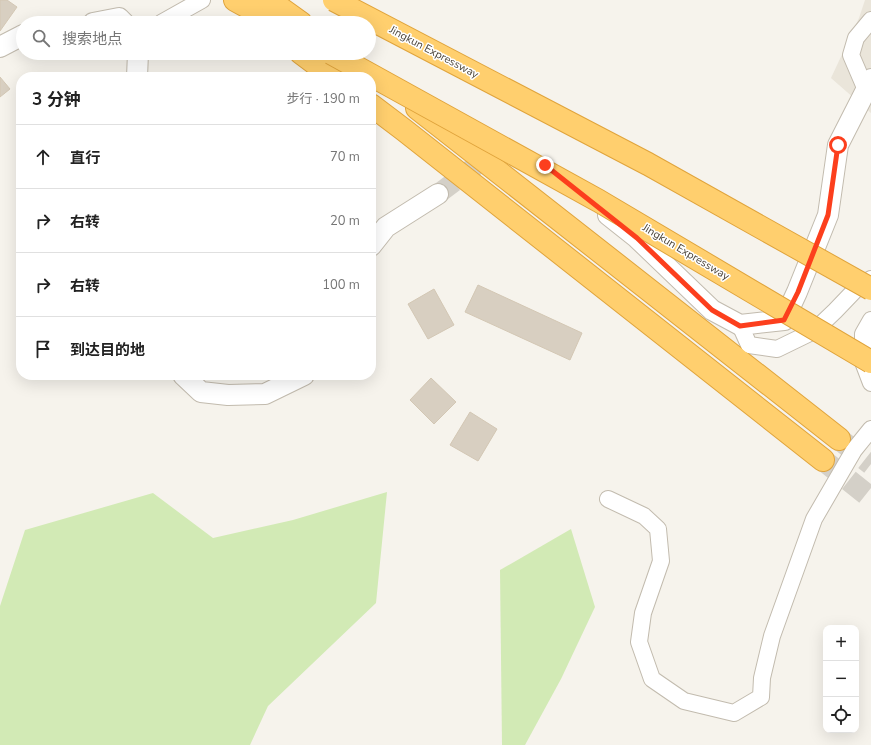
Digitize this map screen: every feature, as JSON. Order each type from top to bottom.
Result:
[{"type":"highway","points":[[230,0],[252,16]]},
{"type":"highway","points":[[235,0],[264,16]]},
{"type":"highway","points":[[269,0],[291,16]]},
{"type":"highway","name":"Jingkun Expressway","points":[[334,0],[365,16]]},
{"type":"highway","name":"Jingkun Expressway","points":[[376,22],[648,164],[871,289]]},
{"type":"highway","points":[[310,60],[326,72]]},
{"type":"highway","name":"Jingkun Expressway","points":[[344,60],[365,72]]},
{"type":"highway","points":[[352,60],[368,72]]},
{"type":"highway","points":[[376,78],[432,119],[839,440]]},
{"type":"highway","name":"Jingkun Expressway","points":[[376,78],[599,201],[871,362]]},
{"type":"highway","points":[[376,109],[823,460]]},
{"type":"street","points":[[173,16],[202,0]]},
{"type":"street","points":[[740,326],[784,320],[798,292],[828,215],[838,145],[869,84],[851,54],[856,38],[871,20]]},
{"type":"street","points":[[0,47],[16,39]]},
{"type":"street","points":[[137,72],[138,60]]},
{"type":"street","points":[[494,152],[506,145],[545,165],[637,238],[712,310],[740,326],[749,345],[777,349],[814,331],[858,287],[871,278]]},
{"type":"street","points":[[376,240],[386,227],[438,194]]},
{"type":"street","points":[[871,320],[862,334],[863,362],[871,384]]},
{"type":"street","points":[[188,380],[201,392],[228,395],[266,394],[294,380]]},
{"type":"street","points":[[608,499],[644,516],[658,529],[661,561],[643,612],[638,642],[652,679],[684,701],[734,713],[761,697],[762,678],[772,636],[814,519],[854,450],[871,429]]},
{"type":"shaded area","points":[[865,0],[871,0],[871,113],[831,78],[859,18]]},
{"type":"green space","points":[[387,492],[376,603],[268,706],[250,745],[0,745],[0,606],[25,530],[153,493],[213,538],[293,520]]},
{"type":"green space","points":[[571,529],[595,607],[561,679],[525,745],[502,745],[500,570]]},
{"type":"building","points":[[0,0],[7,0],[17,7],[0,31]]},
{"type":"building","points":[[0,77],[10,89],[0,97]]},
{"type":"building","points":[[478,285],[582,333],[570,360],[465,312]]},
{"type":"building","points":[[434,289],[454,325],[428,339],[408,304]]},
{"type":"building","points":[[431,378],[456,402],[434,424],[410,400]]},
{"type":"building","points":[[470,412],[497,429],[478,461],[450,445]]},
{"type":"tunnel","points":[[438,194],[494,152]]},
{"type":"tunnel","points":[[839,439],[871,464]]},
{"type":"tunnel","points":[[823,460],[871,498]]},
{"type":"route","points":[[545,165],[637,238],[712,310],[740,326],[784,320],[798,292],[828,215],[838,145]]}]
